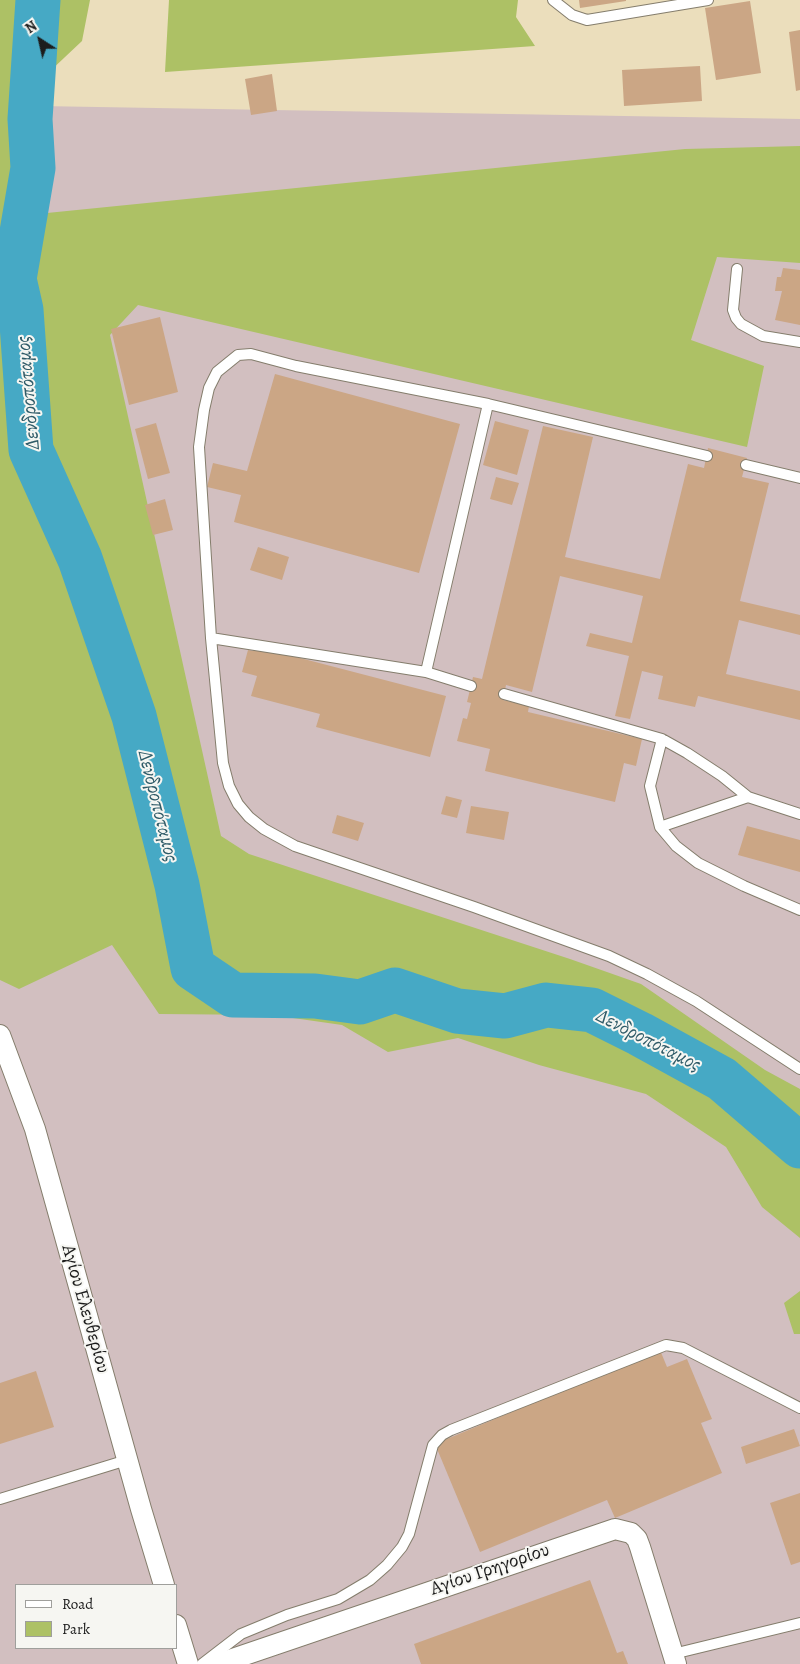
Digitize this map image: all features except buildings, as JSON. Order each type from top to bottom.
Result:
[{"type":"street","name":"Αγίου Ελευθερίου","points":[[0,1035],[34,1129],[164,1584]]},
{"type":"street","name":"Αγίου Γρηγορίου","points":[[218,1664],[615,1529],[631,1533],[637,1539],[674,1659]]},
{"type":"street","points":[[178,1632],[188,1664]]},
{"type":"lane","points":[[553,0],[572,14],[587,20],[708,0]]},
{"type":"lane","points":[[736,269],[733,310],[741,324],[762,336],[800,342]]},
{"type":"lane","points":[[707,456],[488,404],[296,366],[251,354],[238,354],[217,372],[209,388],[199,447],[211,638],[224,763],[229,786],[243,810],[264,829],[295,846],[474,907],[609,956],[696,1001],[800,1069]]},
{"type":"lane","points":[[426,672],[488,404]]},
{"type":"lane","points":[[746,465],[800,478]]},
{"type":"lane","points":[[211,638],[426,672],[471,686]]},
{"type":"lane","points":[[504,694],[662,739],[722,776],[748,797],[800,814]]},
{"type":"lane","points":[[662,739],[650,786],[660,827],[676,846],[698,862],[744,886],[800,910]]},
{"type":"lane","points":[[660,827],[748,797]]},
{"type":"lane","points":[[202,1664],[241,1634],[287,1615],[338,1599],[370,1580],[387,1565],[402,1547],[409,1534],[433,1445],[442,1435],[451,1430],[666,1345],[683,1348],[800,1408]]},
{"type":"lane","points":[[0,1499],[127,1460]]},
{"type":"lane","points":[[674,1659],[800,1623]]},
{"type":"shaded area","points":[[39,106],[800,119],[800,1664],[0,1664],[0,119]]},
{"type":"green space","points":[[0,0],[90,0],[82,41],[47,74],[47,213],[685,149],[800,146],[800,263],[717,257],[691,340],[764,366],[747,447],[138,305],[110,335],[221,836],[249,854],[641,984],[765,1070],[800,1089],[800,1238],[762,1207],[726,1147],[646,1094],[539,1065],[458,1038],[388,1052],[342,1025],[272,1015],[159,1014],[112,945],[19,989],[0,980]]},
{"type":"green space","points":[[169,0],[518,0],[516,17],[535,46],[165,72]]},
{"type":"green space","points":[[800,1291],[800,1334],[794,1334],[784,1303]]},
{"type":"waterway","name":"Δενδροπόταμος","points":[[38,0],[30,119],[33,168],[14,279],[21,310],[31,450],[80,559],[134,716],[177,885],[193,968],[233,995],[315,996],[360,1002],[395,990],[457,1011],[505,1016],[546,1005],[592,1010],[722,1079],[800,1146]]}]
